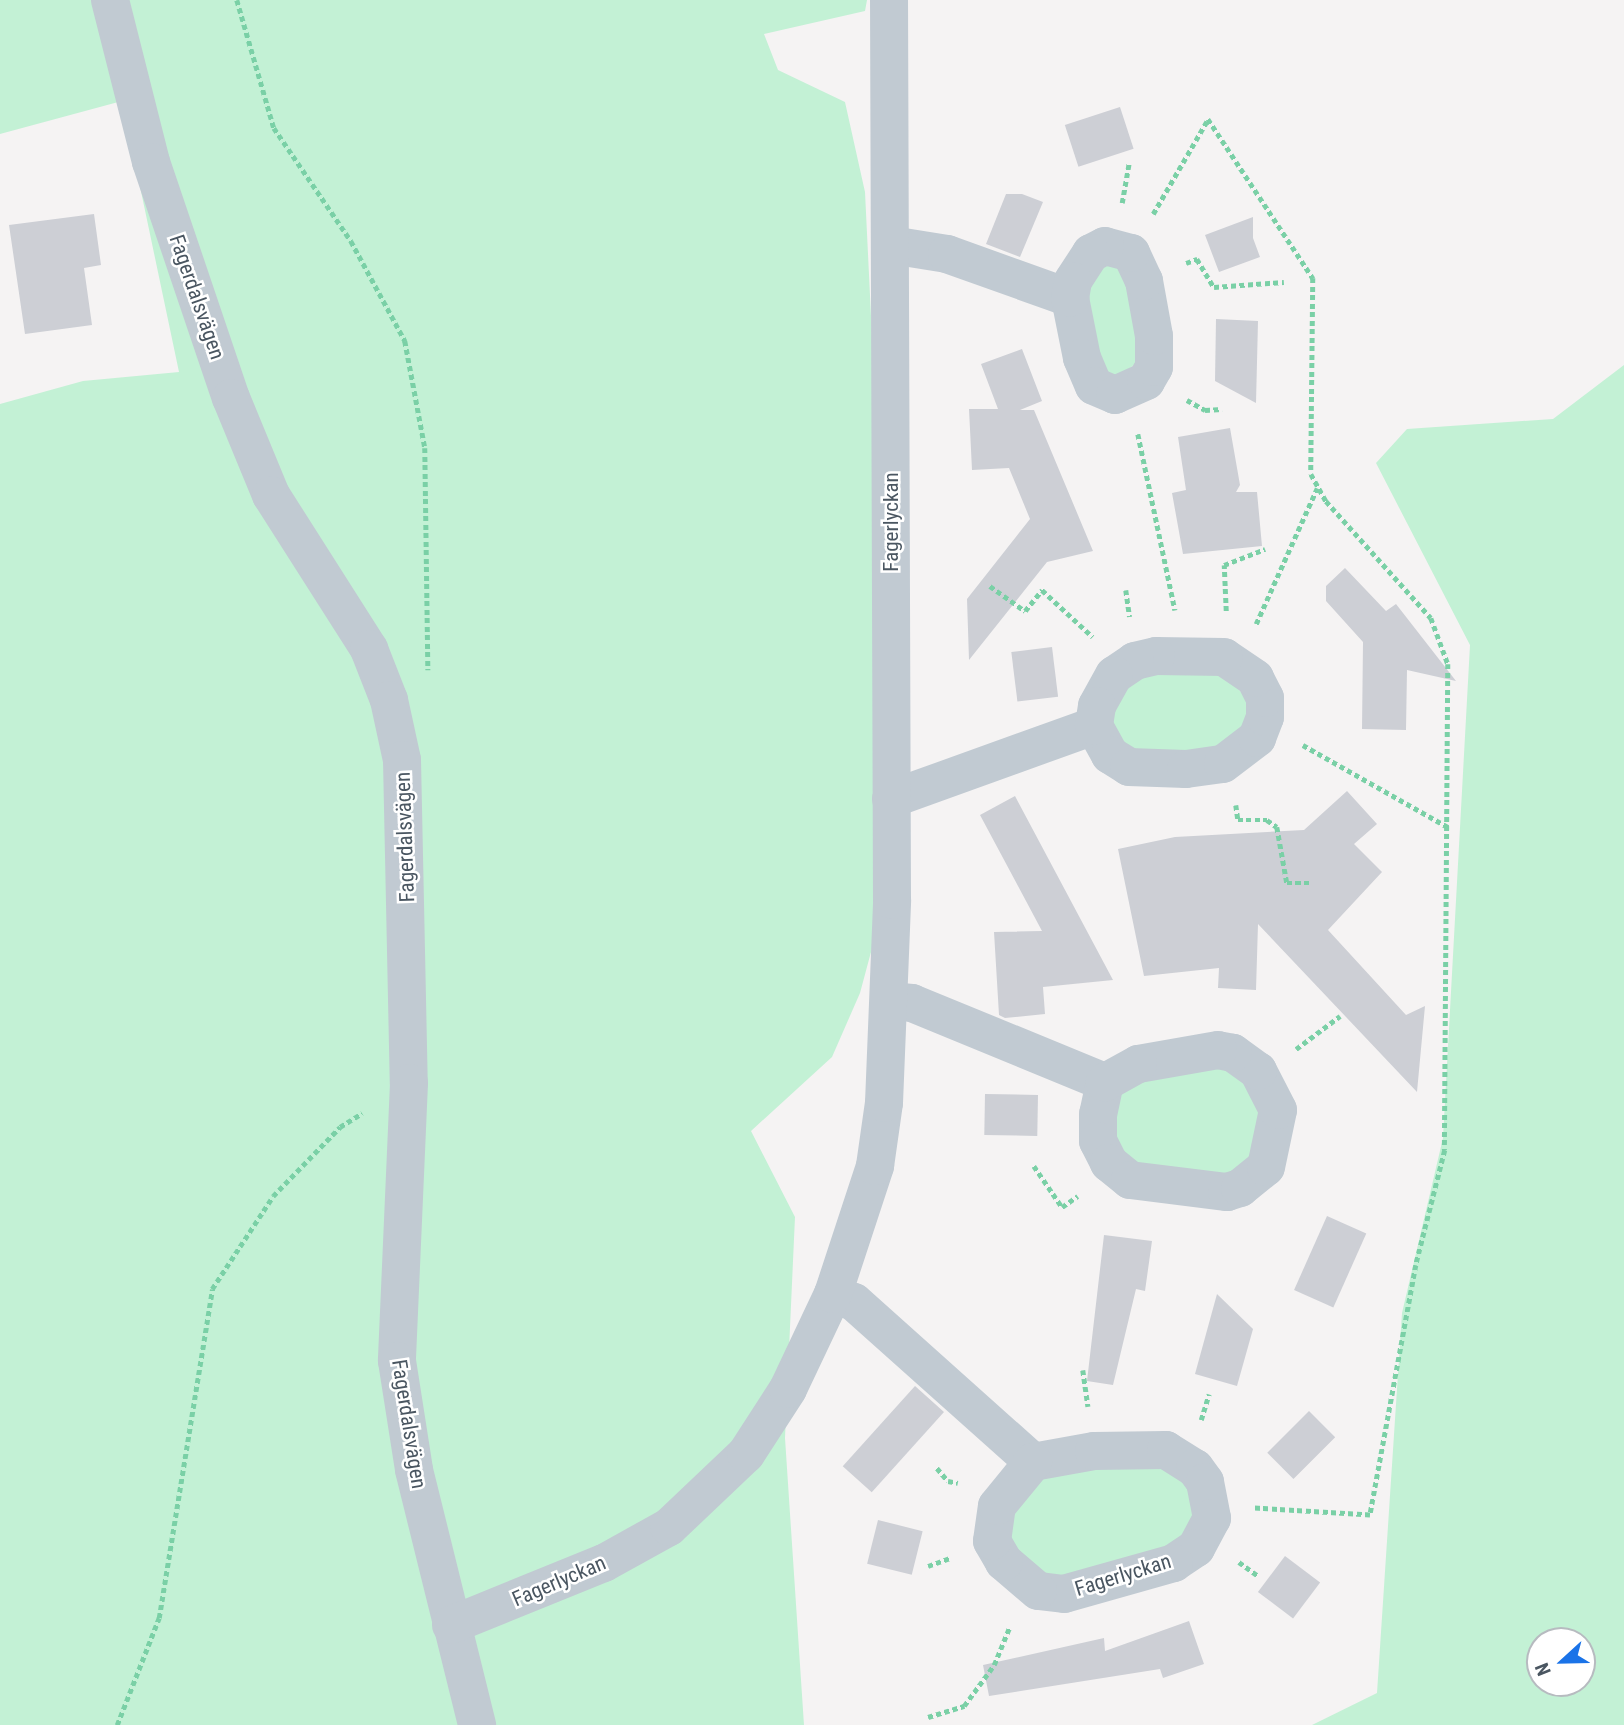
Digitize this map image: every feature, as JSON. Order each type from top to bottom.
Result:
[{"type":"street","name":"Fagerdalsvägen","points":[[110,0],[151,162],[231,398],[271,495],[369,649],[389,700],[403,773],[409,1083],[397,1362],[414,1470],[477,1725]]},
{"type":"street","name":"Fagerlyckan","points":[[451,1625],[604,1563],[669,1527],[746,1454],[788,1389],[832,1294],[875,1166],[884,1104],[890,1001],[889,0]]},
{"type":"street","points":[[891,246],[947,254],[1070,298]]},
{"type":"street","points":[[1105,246],[1137,267],[1154,367],[1146,381],[1129,392],[1107,394],[1094,386],[1082,359],[1070,298],[1073,281],[1091,253],[1105,246]]},
{"type":"street","points":[[1156,656],[1233,661],[1263,688],[1263,723],[1250,746],[1229,761],[1186,769],[1129,767],[1110,755],[1094,726],[1102,694],[1125,666],[1156,656]]},
{"type":"street","points":[[891,799],[1094,726]]},
{"type":"street","points":[[890,1001],[912,1003],[1105,1082]]},
{"type":"street","points":[[1218,1050],[1233,1053],[1261,1075],[1278,1110],[1275,1144],[1266,1167],[1240,1188],[1212,1193],[1146,1184],[1116,1169],[1098,1141],[1098,1114],[1105,1082],[1138,1064],[1218,1050]]},
{"type":"street","points":[[832,1294],[854,1302],[1033,1462],[1094,1451],[1166,1450],[1195,1468],[1205,1482],[1211,1506]]},
{"type":"street","name":"Fagerlyckan","points":[[1033,1462],[1010,1484],[992,1524],[997,1554],[1038,1591],[1064,1594],[1174,1563],[1203,1537],[1211,1506]]},
{"type":"path","points":[[237,0],[274,128],[351,241],[405,341],[425,448],[426,681]]},
{"type":"path","points":[[1137,267],[1208,119],[1313,278],[1309,457],[1317,488],[1431,618],[1443,640],[1448,664],[1445,1150],[1416,1265],[1370,1515],[1211,1506]]},
{"type":"path","points":[[1137,267],[1197,258],[1214,287],[1283,282]]},
{"type":"path","points":[[1129,392],[1185,656]]},
{"type":"path","points":[[1233,661],[1317,488]]},
{"type":"path","points":[[1233,661],[1224,565],[1265,549]]},
{"type":"path","points":[[990,586],[1025,611],[1042,590],[1125,666]]},
{"type":"path","points":[[1263,723],[1448,827]]},
{"type":"path","points":[[1229,761],[1238,820],[1273,823],[1280,833],[1284,880],[1292,885],[1311,883]]},
{"type":"path","points":[[1261,1075],[1340,1016]]},
{"type":"path","points":[[117,1725],[159,1618],[212,1289],[273,1196],[340,1127],[409,1083]]},
{"type":"path","points":[[928,1717],[956,1712],[981,1685],[1005,1645],[1011,1618],[1005,1598],[1021,1578]]},
{"type":"green space","points":[[0,0],[867,0],[865,11],[764,34],[778,70],[845,102],[865,192],[874,378],[882,911],[860,993],[832,1057],[751,1131],[795,1217],[785,1438],[804,1725],[0,1725],[0,404],[83,381],[179,372],[122,101],[0,134]]},
{"type":"green space","points":[[1118,260],[1149,352],[1109,386],[1082,291],[1088,276]]},
{"type":"green space","points":[[1624,365],[1624,1725],[1312,1725],[1377,1693],[1402,1313],[1443,1138],[1470,645],[1376,463],[1407,429],[1553,419]]},
{"type":"green space","points":[[1135,673],[1228,675],[1251,705],[1237,745],[1141,756],[1114,735],[1111,703]]},
{"type":"green space","points":[[1214,1057],[1266,1095],[1250,1170],[1190,1183],[1117,1155],[1114,1092]]},
{"type":"green space","points":[[1177,1465],[1202,1508],[1174,1545],[1065,1585],[1009,1550],[1012,1514],[1051,1467]]},
{"type":"building","points":[[1120,107],[1134,149],[1078,167],[1065,125]]},
{"type":"building","points":[[1006,194],[1022,194],[1043,202],[1020,257],[986,244]]},
{"type":"building","points":[[94,214],[101,265],[84,268],[92,325],[25,334],[9,225]]},
{"type":"building","points":[[1253,217],[1253,238],[1260,257],[1219,272],[1205,235]]},
{"type":"building","points":[[1216,319],[1258,321],[1256,403],[1215,381]]},
{"type":"building","points":[[1022,349],[1042,401],[1020,410],[1034,410],[1093,551],[1047,562],[969,660],[967,599],[1030,519],[1009,468],[972,470],[969,409],[998,409],[981,364]]},
{"type":"building","points":[[1230,428],[1240,485],[1236,492],[1257,492],[1262,546],[1183,554],[1172,493],[1186,490],[1178,437]]},
{"type":"building","points":[[1345,568],[1386,611],[1396,604],[1456,681],[1407,670],[1406,730],[1362,729],[1363,642],[1326,601],[1326,586]]},
{"type":"building","points":[[1052,647],[1058,697],[1017,702],[1011,652]]},
{"type":"building","points":[[1347,791],[1377,824],[1354,844],[1382,872],[1328,930],[1406,1015],[1425,1006],[1417,1092],[1258,924],[1256,990],[1218,988],[1219,968],[1144,976],[1118,849],[1175,837],[1304,830]]},
{"type":"building","points":[[1015,796],[1113,980],[1043,987],[1045,1014],[1005,1018],[999,1015],[994,932],[1042,931],[980,815]]},
{"type":"building","points":[[985,1094],[1038,1095],[1037,1136],[984,1135]]},
{"type":"building","points":[[1327,1216],[1366,1233],[1333,1307],[1294,1290]]},
{"type":"building","points":[[1104,1235],[1152,1241],[1145,1291],[1136,1289],[1113,1385],[1087,1381]]},
{"type":"building","points":[[1217,1294],[1253,1329],[1237,1386],[1195,1374]]},
{"type":"building","points":[[915,1386],[944,1412],[872,1492],[843,1466]]},
{"type":"building","points":[[1309,1411],[1335,1437],[1293,1479],[1267,1453]]},
{"type":"building","points":[[878,1520],[923,1531],[912,1575],[867,1564]]},
{"type":"building","points":[[1285,1556],[1320,1582],[1293,1618],[1258,1592]]},
{"type":"building","points":[[1189,1621],[1204,1664],[1163,1678],[1160,1669],[989,1696],[983,1665],[1104,1638],[1105,1651]]}]
